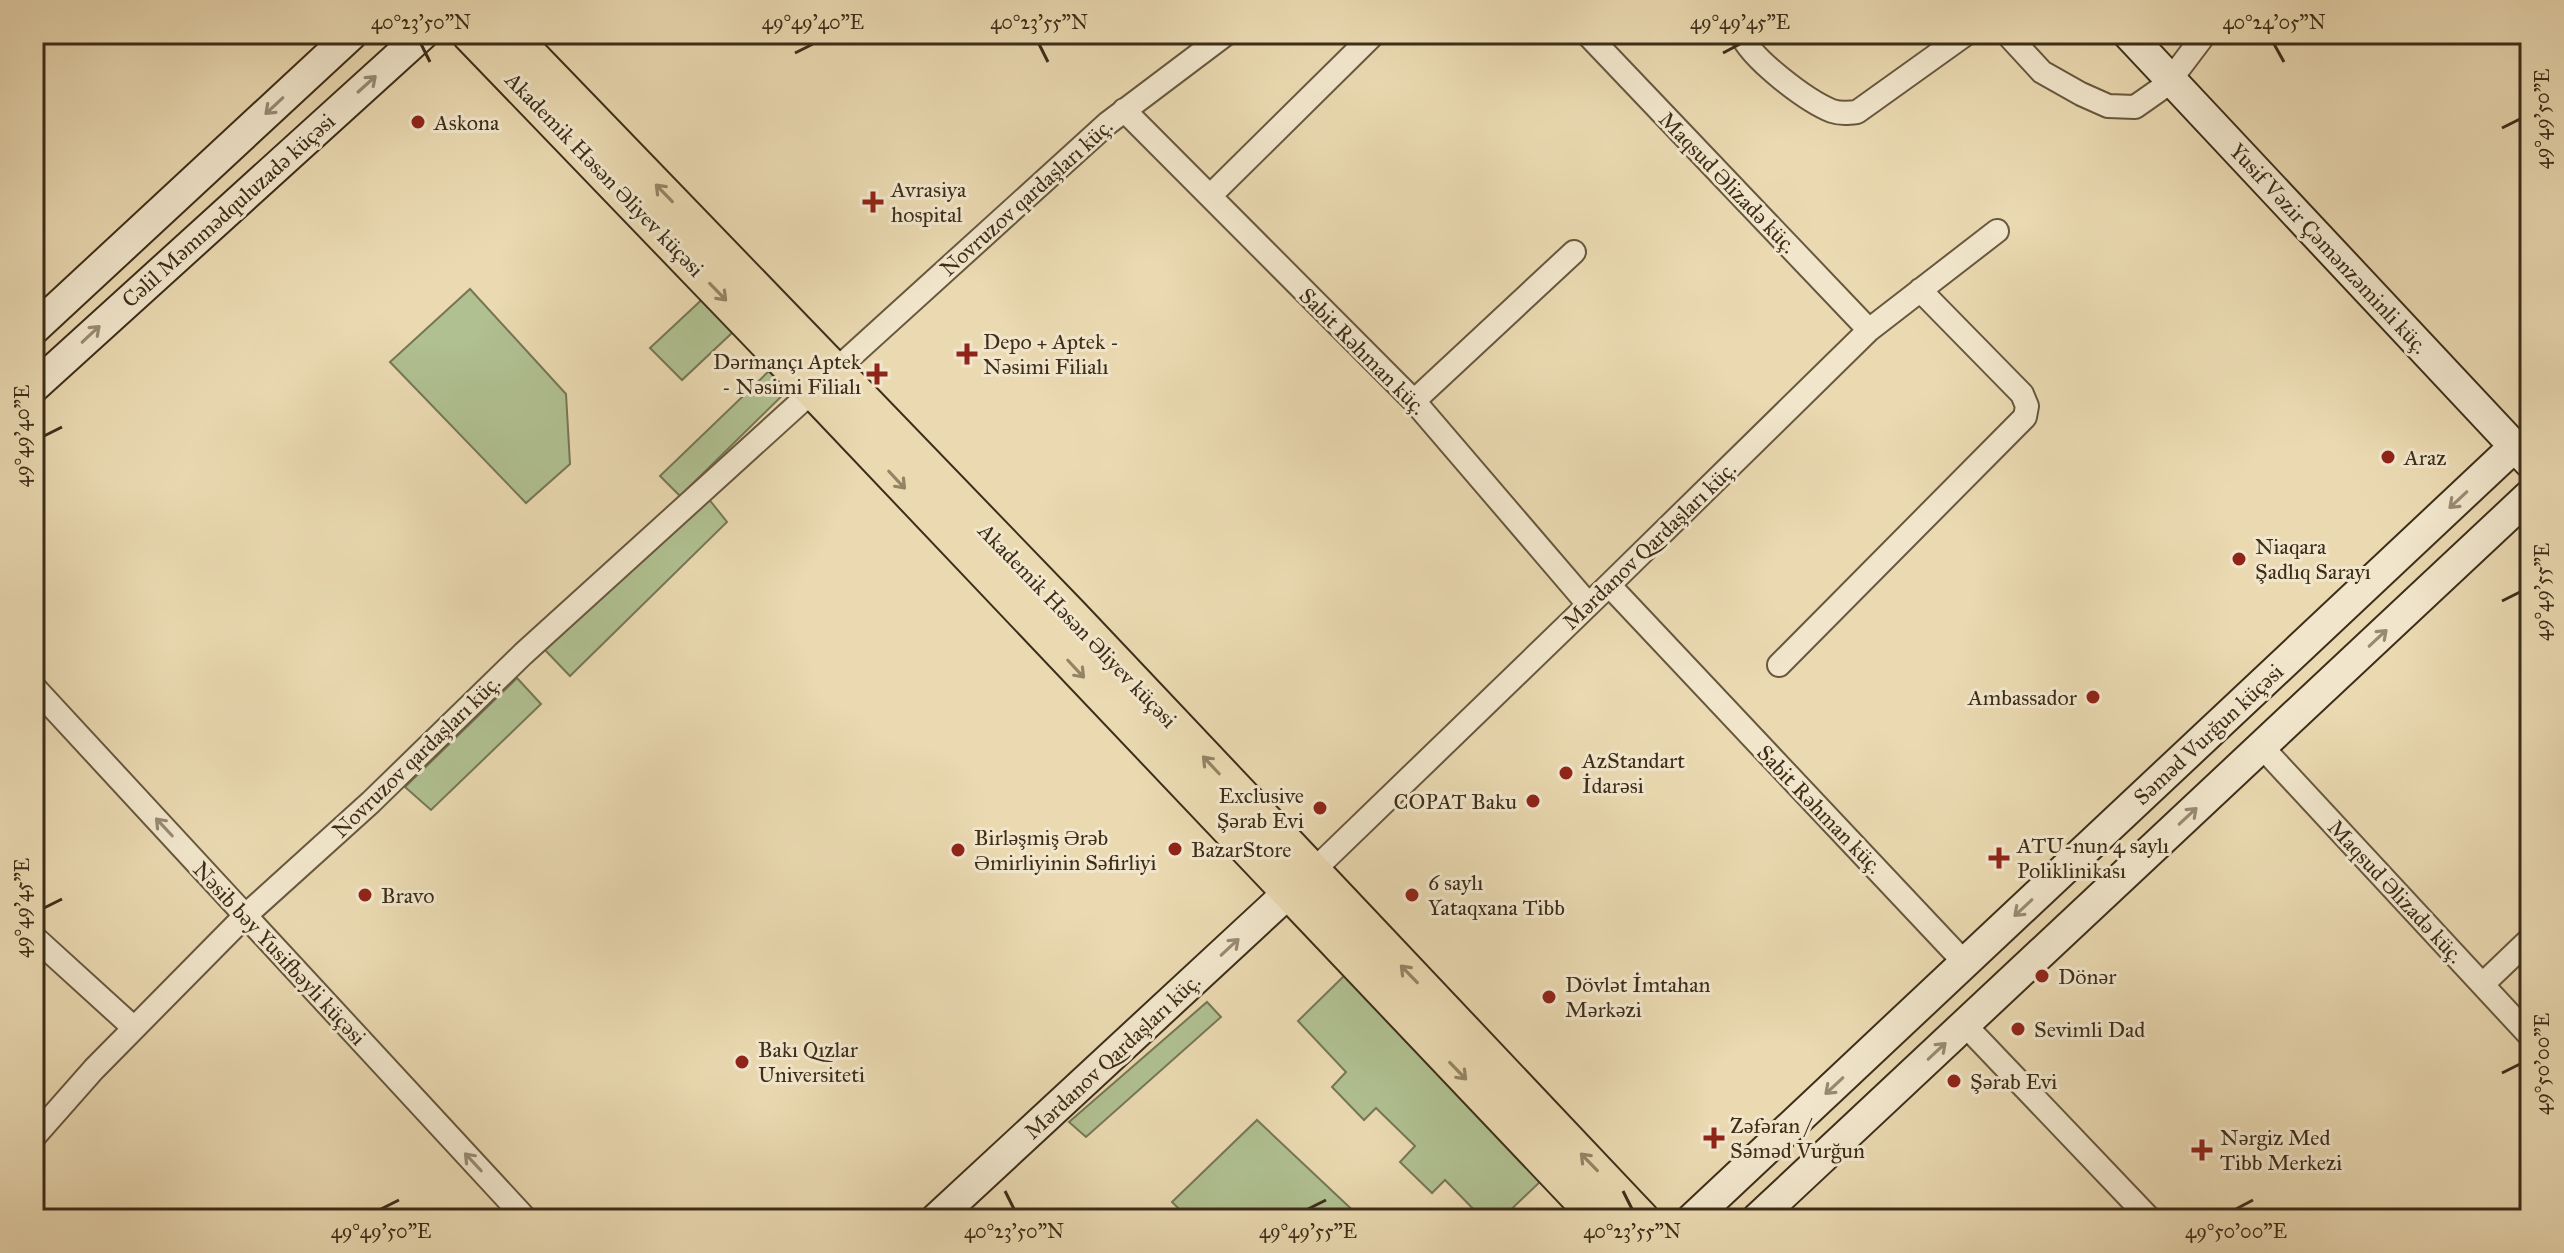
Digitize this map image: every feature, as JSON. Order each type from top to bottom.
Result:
[{"type":"main road","name":"Cəlil Məmmədquluzadə küçəsi","points":[[34,329],[352,34]]},
{"type":"main road","name":"Cəlil Məmmədquluzadə küçəsi","points":[[34,387],[423,34]]},
{"type":"main road","name":"Akademik Həsən Əliyev küçəsi","points":[[469,34],[824,380],[1072,616],[1300,882],[1599,1219]]},
{"type":"main road","name":"Akademik Həsən Əliyev küçəsi","points":[[510,34],[824,380]]},
{"type":"main road","name":"Yusif Vəzir Çəmənzəminli küç.","points":[[2128,34],[2522,455]]},
{"type":"main road","name":"Səməd Vurğun küçəsi","points":[[1692,1219],[1965,963],[2522,455]]},
{"type":"main road","name":"Səməd Vurğun küçəsi","points":[[1757,1219],[2530,495]]},
{"type":"main road","name":"Akademik Həsən Əliyev küçəsi","points":[[1300,882],[1642,1219]]},
{"type":"main road","name":"Mərdanov Qardaşları küç.","points":[[936,1219],[1300,882]]},
{"type":"street","name":"Novruzov qardaşları küç.","points":[[34,1137],[94,1069],[246,915],[371,802],[523,654],[1124,110],[1226,34]]},
{"type":"street","points":[[1210,196],[1374,34]]},
{"type":"street","name":"Maqsud Əlizadə küç.","points":[[1587,34],[1869,330]]},
{"type":"street","points":[[1741,34],[1757,56],[1801,95],[1835,112],[1847,114],[1857,112],[1966,34]]},
{"type":"street","points":[[2007,34],[2042,72],[2108,106],[2135,107],[2172,80],[2205,34]]},
{"type":"street","name":"Sabit Rəhman küç.","points":[[1124,110],[1414,401],[1588,604]]},
{"type":"street","name":"Mərdanov Qardaşları küç.","points":[[1300,882],[1869,330],[1997,231]]},
{"type":"street","points":[[1414,401],[1574,252]]},
{"type":"street","points":[[1779,665],[2025,417],[2027,406],[2022,394],[1920,290]]},
{"type":"street","name":"Sabit Rəhman küç.","points":[[1609,585],[1965,963]]},
{"type":"street","name":"Nəsib bəy Yusifbəyli küçəsi","points":[[34,687],[526,1219]]},
{"type":"street","name":"Maqsud Əlizadə küç.","points":[[2262,747],[2530,1036]]},
{"type":"street","points":[[34,937],[134,1028]]},
{"type":"street","points":[[2483,984],[2530,939]]},
{"type":"street","points":[[1965,1025],[2150,1219]]},
{"type":"green space","points":[[470,289],[566,394],[570,464],[526,503],[390,362]]},
{"type":"green space","points":[[709,293],[795,383],[680,496],[660,476],[770,370],[733,332],[682,380],[650,348]]},
{"type":"green space","points":[[708,498],[727,522],[570,676],[545,650]]},
{"type":"green space","points":[[517,678],[541,704],[431,810],[405,787]]},
{"type":"green space","points":[[1347,973],[1543,1179],[1501,1219],[1483,1219],[1445,1180],[1432,1193],[1400,1162],[1415,1146],[1376,1108],[1364,1120],[1332,1087],[1346,1072],[1298,1021]]},
{"type":"green space","points":[[1207,1002],[1221,1017],[1086,1137],[1069,1122]]},
{"type":"green space","points":[[1257,1120],[1362,1219],[1189,1219],[1172,1202]]},
{"type":"place","name":"Askona","points":[[418,122]]},
{"type":"place","name":"Avrasiya hospital","points":[[873,202]]},
{"type":"place","name":"Depo + Aptek - Nəsimi Filialı","points":[[967,354]]},
{"type":"place","name":"Dərmançı Aptek - Nəsimi Filialı","points":[[877,374]]},
{"type":"place","name":"Araz","points":[[2388,457]]},
{"type":"place","name":"Niaqara Şadlıq Sarayı","points":[[2239,559]]},
{"type":"place","name":"Ambassador","points":[[2093,697]]},
{"type":"place","name":"AzStandart İdarəsi","points":[[1566,773]]},
{"type":"place","name":"COPAT Baku","points":[[1533,801]]},
{"type":"place","name":"Exclusive Şərab Evi","points":[[1320,808]]},
{"type":"place","name":"BazarStore","points":[[1175,849]]},
{"type":"place","name":"Birləşmiş Ərəb Əmirliyinin Səfirliyi","points":[[958,850]]},
{"type":"place","name":"ATU-nun 4 saylı Poliklinikası","points":[[1999,858]]},
{"type":"place","name":"Bravo","points":[[365,895]]},
{"type":"place","name":"6 saylı Yataqxana Tibb","points":[[1412,895]]},
{"type":"place","name":"Dönər","points":[[2042,976]]},
{"type":"place","name":"Dövlət İmtahan Mərkəzi","points":[[1549,997]]},
{"type":"place","name":"Sevimli Dad","points":[[2018,1029]]},
{"type":"place","name":"Bakı Qızlar Universiteti","points":[[742,1062]]},
{"type":"place","name":"Şərab Evi","points":[[1954,1081]]},
{"type":"place","name":"Zəfəran / Səməd Vurğun","points":[[1714,1138]]},
{"type":"place","name":"Nərgiz Med Tibb Merkezi","points":[[2202,1150]]}]
